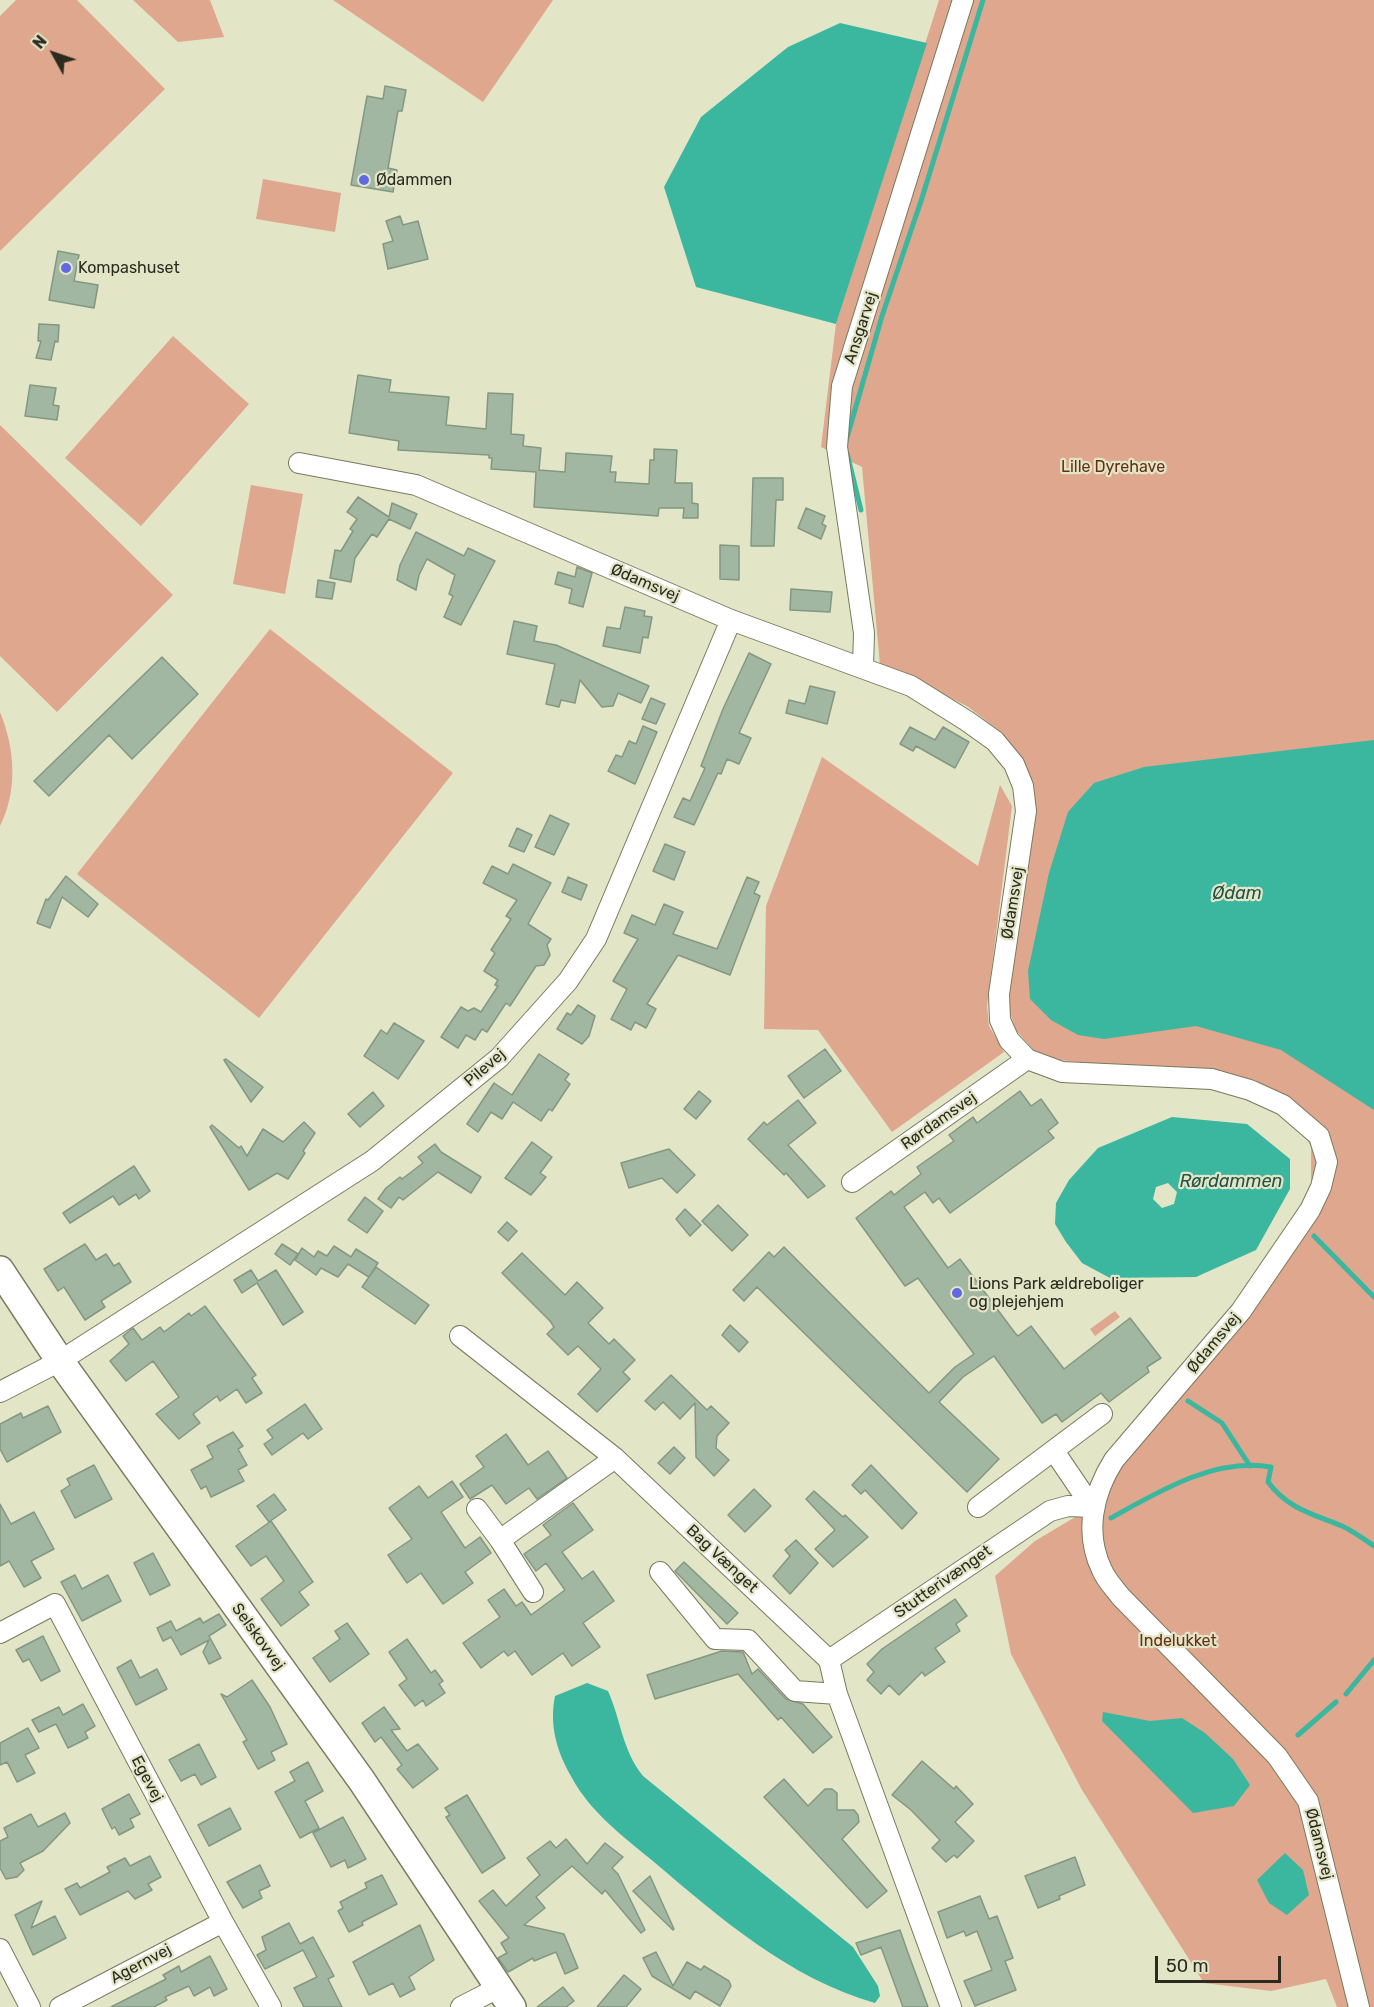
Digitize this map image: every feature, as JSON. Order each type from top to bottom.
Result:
[{"type":"street","name":"Ansgarvej","points":[[862,667],[864,633],[837,447],[842,386],[963,0]]},
{"type":"street","name":"Ødamsvej","points":[[299,462],[416,485],[731,620],[911,687],[967,721],[995,741],[1014,764],[1023,786],[1026,812],[999,994],[1000,1020],[1008,1040],[1027,1059],[1062,1072],[1212,1079],[1250,1090],[1283,1105],[1319,1136],[1327,1162],[1321,1187],[1310,1210],[1241,1311],[1114,1460],[1100,1481],[1092,1507],[1095,1546],[1102,1570],[1121,1597],[1277,1756],[1308,1801],[1359,2007]]},
{"type":"street","name":"Pilevej","points":[[0,1392],[60,1361],[372,1161],[500,1058],[568,981],[596,939],[731,620]]},
{"type":"street","name":"Rørdamsvej","points":[[852,1182],[1027,1059]]},
{"type":"street","name":"Selskovvej","points":[[0,1270],[60,1361],[362,1781],[505,1998]]},
{"type":"street","name":"Bag Vænget","points":[[460,1336],[615,1458],[830,1660]]},
{"type":"street","points":[[978,1507],[1102,1414]]},
{"type":"street","name":"Ødamsvej","points":[[1054,1451],[1092,1507]]},
{"type":"street","points":[[500,1540],[615,1458]]},
{"type":"street","name":"Stutterivænget","points":[[830,1660],[1050,1511],[1068,1506],[1092,1507]]},
{"type":"street","points":[[477,1509],[533,1592]]},
{"type":"street","points":[[660,1572],[715,1639],[748,1640],[795,1691],[837,1694]]},
{"type":"street","name":"Egevej","points":[[0,1633],[55,1604],[223,1922],[271,2007]]},
{"type":"street","points":[[830,1660],[837,1694],[951,2007]]},
{"type":"street","name":"Agernvej","points":[[60,2007],[223,1922]]},
{"type":"street","points":[[0,1949],[30,2007]]},
{"type":"street","points":[[461,2007],[505,1998]]},
{"type":"green space","points":[[16,0],[77,0],[165,89],[0,251],[0,16]]},
{"type":"green space","points":[[133,0],[210,0],[224,37],[178,42]]},
{"type":"green space","points":[[333,0],[553,0],[483,102]]},
{"type":"green space","points":[[939,0],[1374,0],[1374,2007],[1337,2007],[1326,1979],[1271,1991],[1204,1983],[1082,1790],[1011,1654],[995,1576],[1035,1541],[1092,1507],[1100,1481],[1252,1299],[1311,1187],[1311,1147],[1300,1125],[1281,1097],[1255,1080],[1059,1060],[1033,1050],[1016,1030],[1009,1010],[1010,973],[1036,813],[1024,767],[1002,733],[967,706],[880,665],[862,467],[821,447],[836,324]]},
{"type":"green space","points":[[263,179],[341,193],[335,232],[256,219]]},
{"type":"green space","points":[[173,336],[249,404],[141,526],[65,458]]},
{"type":"green space","points":[[0,425],[173,595],[57,712],[0,656]]},
{"type":"green space","points":[[251,485],[303,494],[285,594],[233,584]]},
{"type":"green space","points":[[270,629],[453,773],[259,1018],[77,874]]},
{"type":"green space","points":[[0,712],[9,740],[12,784],[6,812],[0,826]]},
{"type":"green space","points":[[822,757],[978,866],[1000,785],[1012,806],[987,1006],[989,1026],[1004,1052],[892,1132],[818,1030],[764,1029],[766,906]]},
{"type":"green space","points":[[1115,1311],[1120,1317],[1095,1336],[1090,1329]]},
{"type":"water","points":[[840,23],[927,43],[836,324],[696,287],[664,187],[701,117],[788,47]]},
{"type":"water","name":"Ødam","points":[[1374,740],[1374,1110],[1281,1050],[1196,1026],[1104,1039],[1078,1035],[1051,1020],[1030,999],[1028,971],[1049,873],[1068,812],[1094,783],[1144,767]]},
{"type":"water","name":"Rørdammen","points":[[1172,1117],[1247,1124],[1290,1159],[1290,1189],[1256,1250],[1196,1277],[1110,1278],[1082,1263],[1055,1224],[1056,1203],[1069,1180],[1098,1148]],"holes":[[[1168,1183],[1177,1192],[1174,1204],[1162,1208],[1153,1199],[1156,1187]]]},
{"type":"water","points":[[587,1683],[608,1691],[630,1756],[643,1776],[853,1947],[878,1986],[880,1996],[875,2003],[814,1979],[757,1944],[704,1904],[598,1813],[580,1791],[558,1749],[553,1718],[555,1696]]},
{"type":"water","points":[[1103,1712],[1150,1721],[1182,1718],[1205,1733],[1233,1759],[1250,1785],[1234,1806],[1193,1813],[1102,1721]]},
{"type":"water","points":[[1285,1853],[1303,1870],[1309,1895],[1287,1915],[1269,1903],[1257,1880]]},
{"type":"building","points":[[385,86],[406,90],[402,111],[398,111],[388,168],[397,170],[393,192],[351,185],[367,96],[383,99]]},
{"type":"building","points":[[400,216],[403,225],[418,221],[428,259],[388,269],[383,244],[393,241],[386,221]]},
{"type":"building","name":"Kompashuset","points":[[58,251],[79,255],[74,281],[98,285],[94,308],[49,300]]},
{"type":"building","points":[[39,324],[59,325],[58,342],[55,341],[51,360],[36,358],[41,341],[38,341]]},
{"type":"building","points":[[358,375],[391,380],[389,392],[449,397],[446,425],[486,429],[488,393],[513,394],[511,434],[524,435],[523,446],[541,448],[539,470],[565,472],[566,453],[612,456],[610,472],[616,472],[615,482],[649,484],[650,460],[654,460],[654,449],[677,450],[675,483],[692,483],[692,503],[698,504],[698,518],[683,518],[684,508],[659,508],[658,516],[534,507],[536,472],[491,469],[492,458],[489,458],[489,455],[398,450],[399,441],[349,433]]},
{"type":"building","points":[[30,385],[56,388],[53,405],[59,406],[57,420],[25,416]]},
{"type":"building","points":[[753,478],[783,478],[783,500],[776,500],[774,546],[751,546]]},
{"type":"building","points":[[358,497],[389,517],[392,503],[417,514],[410,529],[389,519],[377,537],[372,534],[355,558],[351,582],[330,578],[335,550],[341,551],[353,531],[350,529],[357,519],[347,512]]},
{"type":"building","points":[[806,508],[825,516],[822,524],[826,526],[821,539],[798,528]]},
{"type":"building","points":[[416,532],[464,556],[468,548],[495,561],[461,625],[444,617],[453,596],[449,594],[455,575],[427,559],[419,575],[416,590],[397,580],[400,565]]},
{"type":"building","points":[[720,545],[739,546],[739,580],[720,579]]},
{"type":"building","points":[[577,567],[592,573],[583,607],[569,603],[572,589],[555,584],[558,572],[575,577]]},
{"type":"building","points":[[318,580],[335,583],[332,599],[316,597]]},
{"type":"building","points":[[791,589],[832,592],[830,612],[790,610]]},
{"type":"building","points":[[625,607],[645,611],[644,616],[652,617],[648,638],[643,637],[640,653],[603,646],[607,627],[620,629]]},
{"type":"building","points":[[514,621],[537,626],[534,641],[556,645],[649,686],[641,703],[618,693],[613,706],[602,707],[580,680],[575,703],[561,700],[559,707],[546,704],[555,664],[507,654]]},
{"type":"building","points":[[749,653],[771,664],[739,733],[751,738],[739,764],[727,759],[694,825],[674,817],[683,798],[690,801],[705,768],[701,766],[723,709]]},
{"type":"building","points":[[162,657],[198,694],[132,759],[109,735],[49,796],[34,781]]},
{"type":"building","points":[[810,686],[835,692],[827,724],[786,713],[789,700],[805,704]]},
{"type":"building","points":[[651,698],[665,704],[656,724],[642,719]]},
{"type":"building","points":[[643,726],[657,732],[635,784],[608,771],[616,755],[622,757],[629,741],[636,744]]},
{"type":"building","points":[[910,727],[935,740],[943,727],[969,742],[955,768],[916,746],[913,751],[900,744]]},
{"type":"building","points":[[550,815],[569,824],[554,855],[535,847]]},
{"type":"building","points":[[517,828],[532,835],[524,852],[509,846]]},
{"type":"building","points":[[665,844],[685,852],[674,880],[653,871]]},
{"type":"building","points":[[513,864],[551,883],[528,924],[551,939],[547,945],[550,955],[544,965],[536,966],[510,1006],[506,1003],[487,1032],[482,1029],[475,1040],[466,1035],[458,1048],[441,1037],[461,1007],[468,1011],[474,1008],[481,1012],[498,986],[495,985],[498,980],[484,971],[495,953],[491,950],[511,919],[506,916],[517,900],[483,883],[492,866],[508,874]]},
{"type":"building","points":[[66,876],[98,904],[88,917],[62,897],[50,928],[37,923],[46,899],[48,900]]},
{"type":"building","points":[[568,877],[587,885],[581,900],[562,892]]},
{"type":"building","points":[[747,877],[759,882],[754,893],[760,896],[730,975],[678,955],[647,1004],[656,1009],[646,1028],[635,1022],[631,1030],[611,1019],[627,989],[613,981],[638,939],[624,933],[632,915],[655,925],[664,904],[683,912],[673,934],[717,949]]},
{"type":"building","points":[[578,1005],[595,1016],[589,1036],[582,1044],[557,1029],[567,1013],[571,1015]]},
{"type":"building","points":[[394,1023],[424,1041],[398,1079],[364,1056],[381,1030],[387,1034]]},
{"type":"building","points":[[825,1049],[841,1071],[804,1098],[788,1076]]},
{"type":"building","points":[[539,1054],[569,1074],[565,1080],[570,1084],[552,1111],[549,1109],[541,1121],[513,1102],[502,1119],[491,1112],[478,1132],[467,1124],[494,1083],[512,1095]]},
{"type":"building","points":[[226,1059],[263,1087],[251,1102],[224,1060]]},
{"type":"building","points":[[699,1091],[711,1101],[696,1119],[684,1109]]},
{"type":"building","name":"Lions Park ældreboliger og plejehjem","points":[[1020,1091],[1031,1106],[1041,1099],[1058,1123],[1048,1131],[1054,1138],[950,1213],[939,1198],[933,1203],[925,1192],[904,1207],[948,1268],[960,1259],[1015,1333],[1018,1336],[1031,1326],[1064,1369],[1130,1318],[1161,1358],[1147,1367],[1149,1372],[1109,1402],[1101,1393],[1062,1422],[1056,1414],[1042,1423],[994,1356],[963,1377],[939,1402],[999,1459],[967,1492],[757,1287],[744,1301],[733,1290],[769,1252],[774,1257],[784,1247],[929,1393],[955,1367],[974,1354],[918,1278],[905,1286],[856,1218],[891,1191],[894,1195],[921,1174],[917,1167],[954,1141],[949,1135],[973,1117],[977,1123]]},
{"type":"building","points":[[373,1092],[384,1106],[360,1127],[348,1114]]},
{"type":"building","points":[[798,1100],[816,1123],[788,1145],[825,1186],[808,1198],[786,1173],[784,1175],[748,1139],[764,1122],[767,1125]]},
{"type":"building","points":[[304,1122],[315,1133],[288,1179],[277,1173],[249,1190],[210,1127],[212,1125],[239,1148],[241,1146],[247,1156],[263,1129],[283,1142]]},
{"type":"building","points":[[532,1142],[552,1157],[540,1173],[546,1177],[531,1195],[505,1178]]},
{"type":"building","points":[[435,1144],[441,1152],[481,1177],[471,1193],[438,1172],[403,1200],[399,1197],[391,1208],[378,1199],[386,1188],[423,1163],[418,1157]]},
{"type":"building","points":[[669,1149],[695,1175],[677,1193],[662,1178],[629,1188],[621,1163]]},
{"type":"building","points":[[134,1166],[150,1191],[139,1199],[136,1194],[119,1205],[113,1196],[70,1223],[63,1213]]},
{"type":"building","points":[[365,1197],[383,1211],[367,1233],[348,1220]]},
{"type":"building","points":[[718,1205],[748,1235],[732,1251],[702,1221]]},
{"type":"building","points":[[685,1209],[701,1225],[690,1236],[676,1219]]},
{"type":"building","points":[[507,1222],[517,1231],[508,1241],[498,1232]]},
{"type":"building","points":[[85,1244],[96,1260],[106,1254],[114,1266],[119,1263],[131,1282],[101,1301],[105,1307],[85,1320],[64,1287],[58,1291],[44,1269]]},
{"type":"building","points":[[282,1244],[298,1254],[290,1265],[275,1254]]},
{"type":"building","points":[[334,1246],[351,1257],[356,1249],[378,1263],[369,1277],[348,1264],[338,1277],[321,1268],[316,1275],[295,1260],[302,1248],[314,1257],[318,1251],[327,1256]]},
{"type":"building","points":[[522,1253],[565,1295],[577,1282],[603,1308],[588,1323],[609,1344],[614,1339],[635,1360],[623,1372],[630,1379],[597,1412],[578,1394],[601,1369],[578,1346],[568,1355],[547,1334],[554,1327],[550,1321],[502,1273]]},
{"type":"building","points":[[376,1267],[429,1305],[415,1324],[362,1287]]},
{"type":"building","points":[[251,1270],[258,1281],[276,1270],[303,1312],[283,1325],[257,1283],[242,1293],[234,1280]]},
{"type":"building","points":[[205,1306],[256,1375],[252,1378],[262,1393],[246,1403],[237,1389],[220,1401],[217,1396],[193,1414],[200,1423],[179,1439],[156,1414],[179,1397],[153,1361],[126,1381],[110,1361],[129,1344],[123,1336],[133,1328],[142,1340],[160,1327],[164,1332],[189,1313],[191,1316]]},
{"type":"building","points":[[730,1325],[748,1342],[739,1352],[722,1335]]},
{"type":"building","points":[[671,1375],[707,1410],[711,1406],[729,1423],[717,1436],[716,1448],[729,1460],[714,1476],[696,1457],[695,1403],[680,1419],[663,1402],[655,1410],[645,1401]]},
{"type":"building","points":[[305,1404],[322,1429],[308,1439],[303,1433],[272,1455],[264,1444],[273,1438],[267,1430]]},
{"type":"building","points":[[48,1406],[61,1432],[7,1462],[0,1449],[0,1424],[21,1413],[23,1418]]},
{"type":"building","points":[[233,1432],[243,1446],[238,1449],[247,1465],[238,1470],[244,1481],[211,1497],[206,1486],[201,1489],[191,1470],[213,1458],[207,1446]]},
{"type":"building","points":[[506,1434],[528,1465],[548,1451],[567,1478],[537,1499],[529,1488],[506,1504],[492,1485],[470,1499],[460,1484],[484,1467],[476,1456]]},
{"type":"building","points":[[674,1447],[685,1458],[670,1474],[658,1463]]},
{"type":"building","points":[[94,1465],[112,1499],[75,1518],[61,1491],[70,1485],[67,1479]]},
{"type":"building","points":[[871,1465],[917,1513],[902,1529],[865,1490],[861,1494],[852,1485]]},
{"type":"building","points":[[452,1481],[463,1497],[441,1512],[465,1548],[480,1537],[491,1553],[465,1572],[473,1583],[443,1604],[421,1573],[407,1583],[388,1555],[412,1539],[389,1508],[419,1486],[428,1498]]},
{"type":"building","points":[[754,1489],[771,1506],[745,1532],[728,1515]]},
{"type":"building","points":[[814,1491],[843,1517],[845,1515],[868,1537],[833,1567],[815,1549],[835,1530],[806,1499]]},
{"type":"building","points":[[274,1494],[286,1510],[269,1522],[257,1506]]},
{"type":"building","points":[[573,1503],[593,1530],[562,1552],[582,1579],[593,1571],[614,1601],[583,1623],[600,1647],[572,1666],[563,1653],[532,1675],[515,1651],[508,1656],[504,1651],[481,1668],[463,1643],[500,1617],[488,1600],[504,1589],[516,1606],[522,1602],[531,1615],[565,1590],[546,1563],[536,1571],[524,1554],[551,1535],[543,1525]]},
{"type":"building","points":[[0,1504],[11,1524],[34,1512],[54,1549],[31,1561],[41,1578],[24,1587],[9,1561],[0,1566]]},
{"type":"building","points":[[271,1521],[313,1582],[299,1592],[309,1605],[281,1626],[261,1599],[284,1581],[266,1556],[251,1566],[236,1546]]},
{"type":"building","points":[[796,1540],[818,1563],[790,1594],[773,1576],[790,1556],[785,1550]]},
{"type":"building","points":[[153,1553],[170,1585],[150,1595],[134,1563]]},
{"type":"building","points":[[684,1562],[738,1613],[727,1624],[675,1571]]},
{"type":"building","points":[[75,1575],[82,1589],[108,1575],[121,1601],[82,1621],[61,1582]]},
{"type":"building","points":[[955,1599],[967,1616],[956,1624],[960,1631],[935,1648],[945,1662],[925,1676],[922,1672],[899,1695],[889,1685],[881,1694],[867,1680],[874,1672],[867,1664],[882,1649]]},
{"type":"building","points":[[219,1614],[226,1625],[209,1636],[221,1658],[209,1664],[203,1652],[209,1640],[181,1655],[171,1637],[163,1641],[157,1628],[171,1621],[176,1631],[200,1618],[203,1623]]},
{"type":"building","points":[[347,1623],[369,1654],[330,1682],[313,1658],[340,1639],[335,1631]]},
{"type":"building","points":[[43,1636],[60,1671],[41,1681],[29,1659],[23,1662],[16,1650]]},
{"type":"building","points":[[407,1639],[431,1673],[435,1670],[443,1681],[439,1684],[445,1693],[426,1706],[423,1700],[415,1706],[399,1685],[407,1679],[389,1652]]},
{"type":"building","points":[[722,1651],[743,1652],[752,1674],[758,1669],[786,1699],[803,1704],[832,1737],[813,1753],[781,1717],[778,1720],[738,1674],[655,1699],[647,1675]]},
{"type":"building","points":[[131,1660],[140,1678],[157,1669],[167,1689],[136,1705],[117,1668]]},
{"type":"building","points":[[252,1680],[270,1707],[287,1744],[271,1752],[275,1760],[258,1769],[243,1742],[247,1740],[221,1694],[227,1697]]},
{"type":"building","points":[[83,1704],[95,1726],[85,1732],[88,1738],[68,1748],[56,1724],[39,1732],[32,1720],[59,1707],[63,1715]]},
{"type":"building","points":[[384,1707],[400,1729],[391,1730],[407,1751],[418,1744],[438,1769],[413,1788],[397,1769],[402,1765],[381,1737],[375,1742],[362,1723]]},
{"type":"building","points":[[28,1728],[39,1748],[25,1755],[35,1773],[17,1782],[7,1762],[0,1765],[0,1743]]},
{"type":"building","points":[[199,1744],[216,1777],[201,1785],[195,1774],[181,1781],[169,1760]]},
{"type":"building","points":[[922,1761],[954,1789],[956,1786],[973,1804],[955,1822],[974,1841],[957,1858],[954,1855],[946,1862],[932,1848],[940,1840],[911,1810],[892,1795]]},
{"type":"building","points":[[308,1762],[323,1791],[305,1801],[319,1828],[300,1838],[275,1792],[295,1781],[290,1772]]},
{"type":"building","points":[[784,1779],[808,1806],[825,1789],[832,1789],[837,1793],[837,1810],[854,1810],[858,1815],[859,1822],[842,1839],[887,1891],[867,1908],[764,1797]]},
{"type":"building","points":[[129,1794],[140,1814],[130,1819],[134,1827],[119,1835],[115,1827],[112,1829],[102,1809]]},
{"type":"building","points":[[467,1795],[505,1858],[482,1873],[446,1817],[450,1815],[445,1808]]},
{"type":"building","points":[[230,1808],[241,1829],[209,1846],[198,1825]]},
{"type":"building","points":[[65,1813],[70,1823],[43,1851],[20,1863],[24,1870],[17,1877],[6,1879],[0,1868],[0,1841],[8,1837],[4,1828],[31,1814],[38,1827]]},
{"type":"building","points":[[343,1817],[366,1859],[348,1868],[345,1860],[331,1867],[313,1833]]},
{"type":"building","points":[[566,1839],[587,1864],[605,1843],[623,1857],[612,1868],[618,1874],[645,1930],[641,1933],[605,1890],[602,1894],[572,1866],[536,1897],[545,1908],[524,1925],[564,1934],[578,1968],[565,1974],[556,1952],[534,1961],[533,1958],[508,1972],[498,1958],[507,1953],[501,1943],[509,1938],[479,1901],[493,1890],[506,1906],[540,1875],[527,1858],[550,1841],[556,1848]]},
{"type":"building","points":[[150,1856],[161,1877],[148,1884],[152,1890],[135,1899],[128,1891],[80,1915],[65,1889],[77,1883],[80,1888],[110,1872],[107,1867],[125,1858],[130,1866]]},
{"type":"building","points":[[1075,1857],[1085,1885],[1038,1908],[1025,1876]]},
{"type":"building","points":[[260,1865],[270,1886],[259,1891],[262,1898],[243,1908],[227,1882]]},
{"type":"building","points":[[382,1875],[397,1904],[362,1922],[363,1925],[349,1932],[338,1911],[343,1908],[340,1902],[367,1888],[365,1883]]},
{"type":"building","points":[[650,1876],[674,1929],[673,1930],[633,1891]]},
{"type":"building","points":[[980,1896],[989,1919],[997,1916],[1013,1958],[1005,1961],[1016,1990],[975,2006],[964,1981],[992,1970],[977,1931],[966,1936],[964,1931],[947,1938],[938,1912]]},
{"type":"building","points":[[42,1901],[31,1928],[55,1916],[66,1938],[33,1955],[15,1915]]},
{"type":"building","points":[[289,1923],[300,1944],[313,1937],[334,1976],[328,1979],[342,2007],[304,2007],[294,1988],[317,1977],[303,1950],[265,1969],[257,1955],[266,1950],[262,1937]]},
{"type":"building","points":[[420,1925],[434,1960],[409,1977],[415,1989],[400,1997],[393,1983],[369,1995],[353,1962]]},
{"type":"building","points":[[900,1930],[928,2007],[903,2007],[881,1947],[861,1955],[856,1943]]},
{"type":"building","points":[[656,1952],[673,1986],[687,1962],[701,1970],[704,1966],[729,1981],[731,1986],[720,2006],[695,1991],[690,1999],[652,1976],[643,1958]]},
{"type":"building","points":[[210,1956],[227,1989],[214,1996],[210,1987],[194,1996],[189,1986],[165,1997],[167,2000],[154,2007],[111,2007],[166,1979],[163,1975],[179,1966],[181,1972]]},
{"type":"building","points":[[624,1975],[641,1989],[626,2007],[597,2007]]},
{"type":"building","points":[[563,1987],[574,2001],[566,2007],[537,2007]]},
{"type":"waterway","points":[[846,441],[882,316],[922,198],[983,0]]},
{"type":"waterway","points":[[847,453],[861,510]]},
{"type":"waterway","points":[[1314,1236],[1374,1297]]},
{"type":"waterway","points":[[1188,1401],[1222,1423],[1250,1466]]},
{"type":"waterway","points":[[1111,1518],[1168,1488],[1208,1472],[1250,1465],[1271,1467],[1268,1482],[1284,1499],[1302,1510],[1346,1528],[1374,1546]]},
{"type":"waterway","points":[[1346,1694],[1374,1660]]},
{"type":"waterway","points":[[1298,1735],[1336,1702]]},
{"type":"place","name":"Ødammen","points":[[364,180]]},
{"type":"place","name":"Kompashuset","points":[[66,268]]},
{"type":"place","name":"Lions Park ældreboliger og plejehjem","points":[[957,1293]]},
{"type":"park label","name":"Lille Dyrehave","points":[[1113,467]]},
{"type":"park label","name":"Indelukket","points":[[1178,1641]]}]
